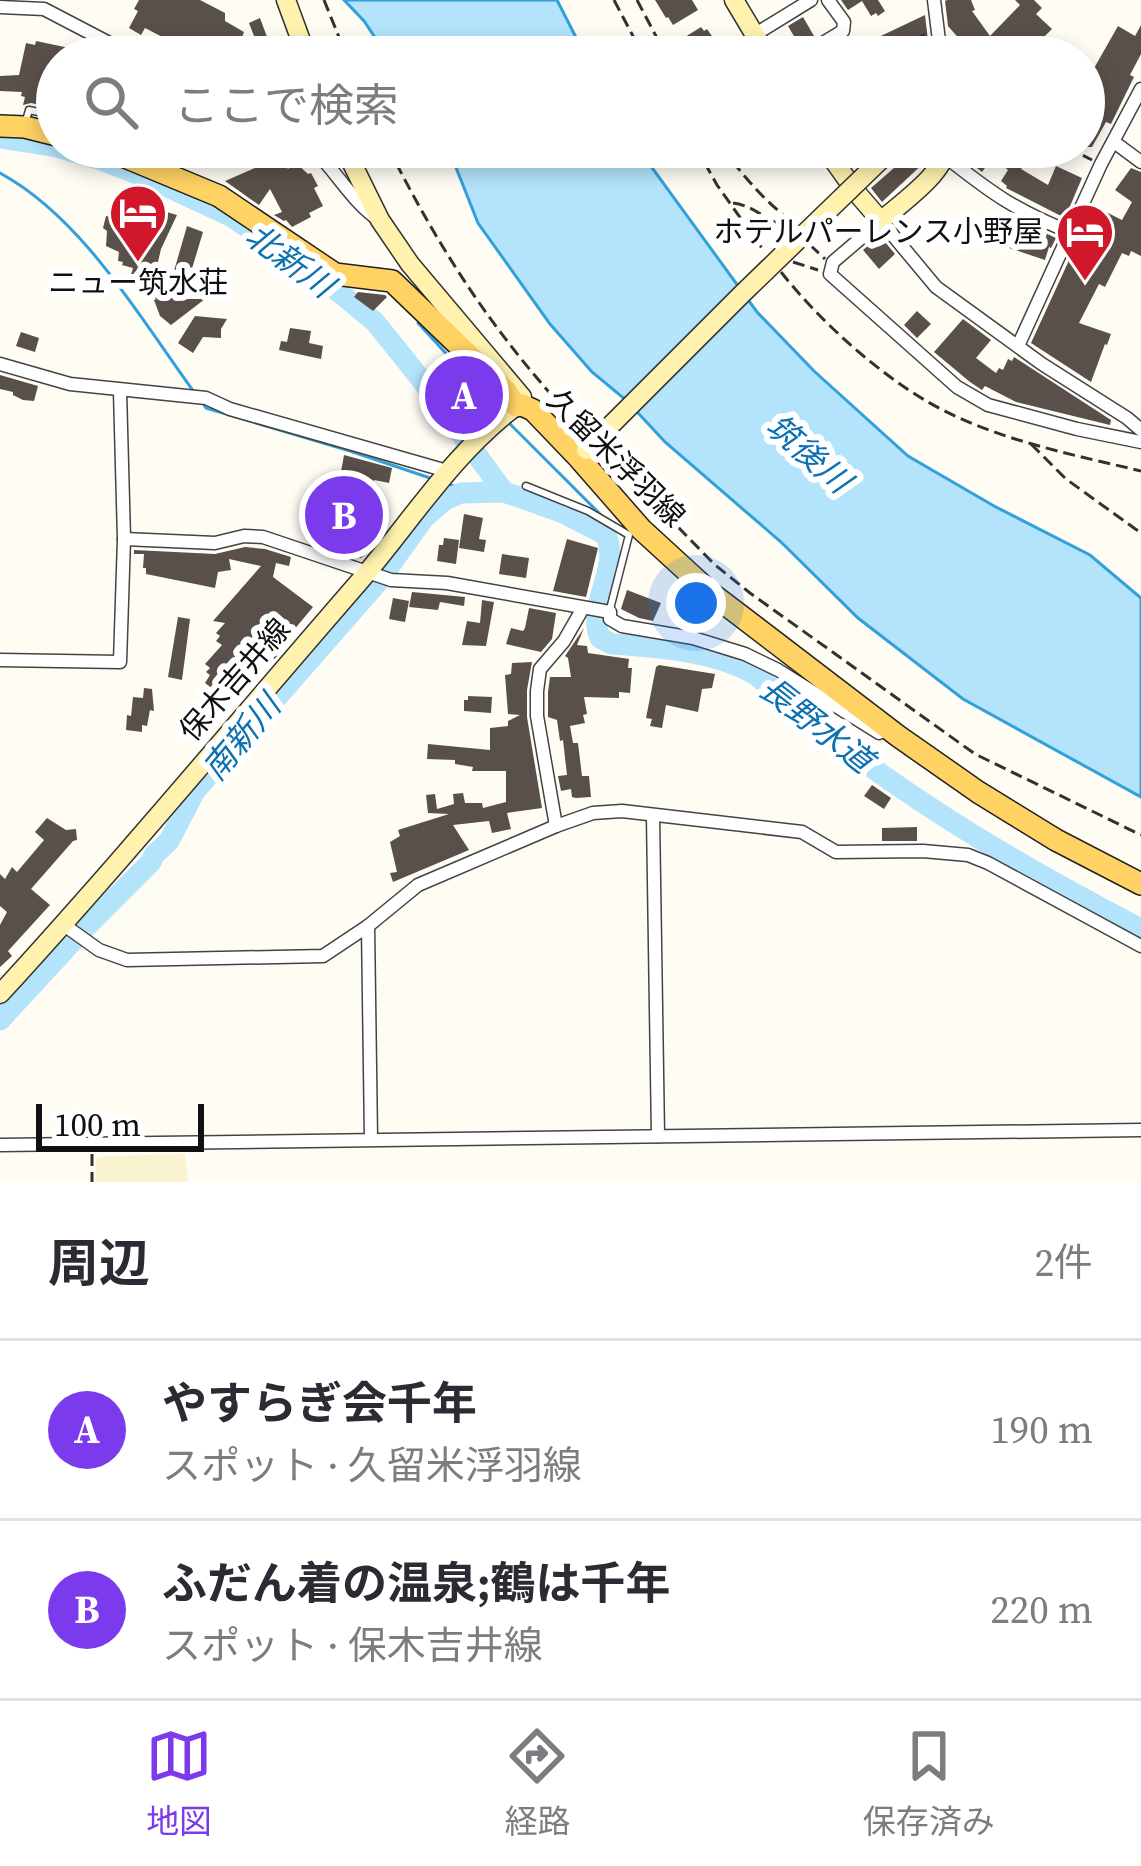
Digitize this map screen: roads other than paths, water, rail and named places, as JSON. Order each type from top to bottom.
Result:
[{"type":"main road","points":[[286,0],[299,36]]},
{"type":"main road","points":[[734,0],[754,35]]},
{"type":"main road","points":[[0,126],[36,130]]},
{"type":"main road","name":"久留米浮羽線","points":[[151,168],[219,196],[335,274],[392,281],[519,409],[582,454],[641,529],[712,594],[898,736],[1016,816],[1141,884]]},
{"type":"main road","points":[[354,168],[380,220],[410,264],[519,409]]},
{"type":"main road","points":[[839,168],[881,220],[935,168]]},
{"type":"main road","points":[[582,454],[872,168]]},
{"type":"main road","name":"保木吉井線","points":[[0,994],[73,932],[371,573],[445,474],[519,409]]},
{"type":"street","points":[[754,35],[811,0]]},
{"type":"street","points":[[828,0],[844,22],[843,31],[835,36]]},
{"type":"street","points":[[934,0],[938,36]]},
{"type":"street","points":[[0,8],[43,5],[98,36]]},
{"type":"street","points":[[1105,157],[1141,89]]},
{"type":"street","points":[[1114,142],[1141,162]]},
{"type":"street","points":[[332,168],[365,211],[380,220]]},
{"type":"street","points":[[964,168],[1001,201],[1070,232]]},
{"type":"street","points":[[1018,346],[1099,168]]},
{"type":"street","points":[[1141,430],[1134,417],[1018,346],[936,286],[881,220],[833,262],[830,274],[957,387],[988,405],[1141,442]]},
{"type":"street","points":[[0,364],[70,384],[199,397],[445,474]]},
{"type":"street","points":[[0,660],[120,662],[124,538],[120,391]]},
{"type":"street","points":[[124,538],[215,543],[255,536],[391,580],[447,583],[610,613],[610,619],[622,626],[745,653],[879,733],[898,736]]},
{"type":"street","points":[[556,826],[537,691],[540,669],[585,608]]},
{"type":"street","points":[[73,932],[99,950],[127,960],[323,956],[418,885],[556,826],[622,811],[802,832],[836,852],[968,855],[1141,946]]},
{"type":"street","points":[[653,816],[658,1136]]},
{"type":"street","points":[[368,926],[371,1139]]},
{"type":"street","points":[[0,1145],[1141,1130]]},
{"type":"lane","points":[[25,127],[29,110],[36,112]]},
{"type":"lane","points":[[526,486],[588,511],[629,536],[610,613]]},
{"type":"water","points":[[344,0],[557,0],[575,36],[374,36]]},
{"type":"water","name":"筑後川","points":[[456,168],[652,168],[757,312],[908,456],[1090,555],[1141,598],[1141,797],[963,699],[858,618],[592,372],[550,324],[478,223]]},
{"type":"waterway","name":"北新川","points":[[0,138],[36,143]]},
{"type":"waterway","name":"北新川","points":[[122,168],[232,217],[375,322],[504,492]]},
{"type":"waterway","points":[[0,173],[30,192],[84,243],[194,392]]},
{"type":"waterway","points":[[418,323],[498,410]]},
{"type":"waterway","points":[[204,405],[433,479]]},
{"type":"waterway","points":[[508,422],[603,517]]},
{"type":"waterway","points":[[448,484],[461,493]]},
{"type":"waterway","name":"長野水道","points":[[0,1020],[169,841],[195,791],[378,582],[424,518],[461,493],[504,492],[561,512],[606,535],[609,561],[597,612],[600,638],[612,644],[705,655],[756,675],[845,748],[940,814],[1141,929]]},
{"type":"place","name":"ニュー筑水荘","points":[[138,264]]},
{"type":"place","name":"ホテルパーレンス小野屋","points":[[1085,283]]},
{"type":"place","name":"やすらぎ会千年","points":[[464,395]]},
{"type":"place","name":"ふだん着の温泉;鶴は千年","points":[[344,515]]},
{"type":"water label","name":"南新川","points":[[241,737]]}]
